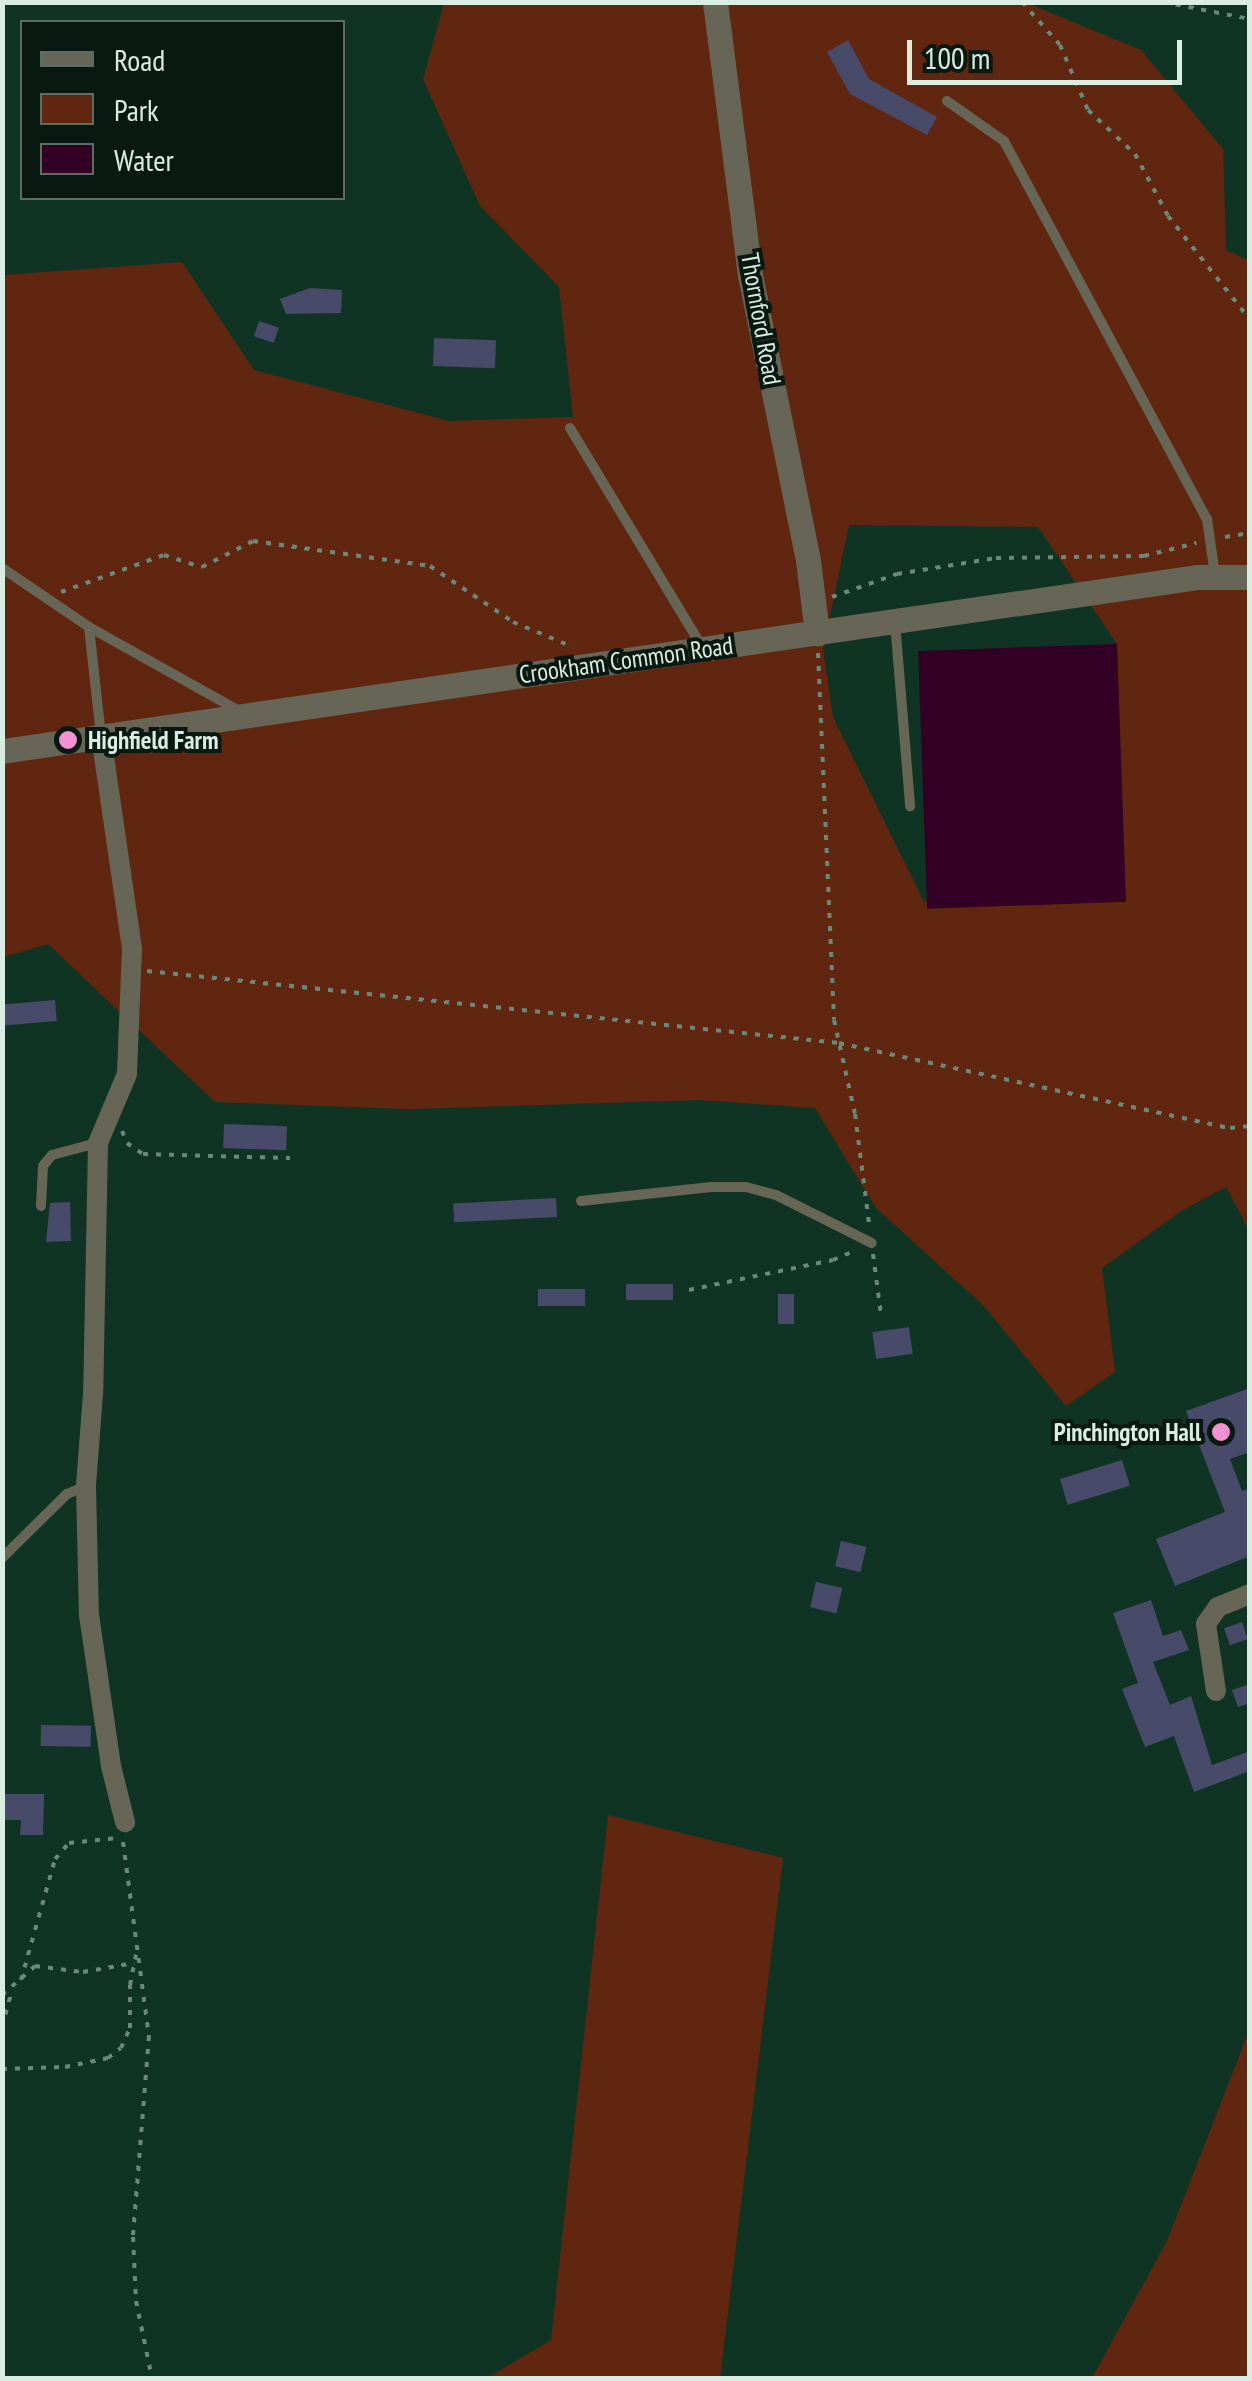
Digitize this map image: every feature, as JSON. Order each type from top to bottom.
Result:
[{"type":"street","name":"Thornford Road","points":[[716,2],[750,275],[817,633]]},
{"type":"street","name":"Crookham Common Road","points":[[2,751],[1215,576],[1250,577]]},
{"type":"street","points":[[101,736],[132,948],[127,1074],[98,1143],[93,1394],[86,1486],[89,1615],[111,1766],[124,1822]]},
{"type":"street","points":[[1216,1691],[1206,1624],[1218,1607],[1250,1594]]},
{"type":"lane","points":[[947,102],[1004,140],[1207,519],[1215,576]]},
{"type":"lane","points":[[570,428],[703,648]]},
{"type":"lane","points":[[2,568],[89,627],[248,716]]},
{"type":"lane","points":[[894,621],[910,806]]},
{"type":"lane","points":[[89,627],[101,736]]},
{"type":"lane","points":[[40,1206],[42,1166],[52,1154],[98,1143]]},
{"type":"lane","points":[[581,1201],[711,1186],[746,1187],[776,1195],[872,1243]]},
{"type":"lane","points":[[2,1558],[67,1494],[86,1486]]},
{"type":"path","points":[[1022,2],[1060,45],[1088,110],[1135,154],[1168,216],[1250,320]]},
{"type":"path","points":[[1163,2],[1250,19]]},
{"type":"path","points":[[814,604],[897,574],[996,558],[1144,556],[1210,539],[1250,534]]},
{"type":"path","points":[[46,598],[164,554],[202,567],[253,542],[430,566],[513,622],[578,649]]},
{"type":"path","points":[[817,633],[834,1020],[856,1114],[881,1315]]},
{"type":"path","points":[[131,970],[839,1043],[1230,1128],[1250,1126]]},
{"type":"path","points":[[112,1104],[127,1143],[142,1154],[290,1158]]},
{"type":"path","points":[[689,1290],[833,1260],[872,1243]]},
{"type":"path","points":[[21,1980],[55,1860],[69,1842],[122,1838],[149,2036],[133,2237],[136,2301],[152,2378]]},
{"type":"path","points":[[2,2069],[65,2066],[108,2058],[121,2048],[130,2028],[137,1950]]},
{"type":"path","points":[[2,2027],[11,1992],[35,1966],[84,1972],[134,1962]]},
{"type":"path","points":[[2,1995],[11,1992]]},
{"type":"green space","points":[[444,3],[1027,3],[1141,50],[1223,149],[1226,250],[1250,261],[1249,1230],[1226,1187],[1181,1211],[1102,1268],[1115,1372],[1066,1406],[983,1305],[876,1208],[815,1108],[700,1100],[409,1109],[215,1102],[48,944],[3,957],[3,275],[182,262],[254,370],[449,421],[573,417],[559,287],[480,206],[423,79]],"holes":[[[849,525],[1038,527],[1117,644],[1124,902],[924,902],[833,717],[823,649]]]},
{"type":"green space","points":[[608,1815],[783,1858],[720,2378],[487,2378],[551,2340]]},
{"type":"green space","points":[[1249,2031],[1249,2378],[1092,2378],[1167,2241]]},
{"type":"water","points":[[1117,644],[1126,902],[927,909],[918,651]]},
{"type":"building","points":[[848,40],[869,79],[937,117],[927,135],[850,94],[827,52]]},
{"type":"building","points":[[310,288],[342,290],[341,313],[286,314],[280,299]]},
{"type":"building","points":[[259,321],[279,328],[274,343],[254,336]]},
{"type":"building","points":[[434,338],[496,340],[495,368],[433,366]]},
{"type":"building","points":[[55,1000],[57,1021],[4,1026],[2,1005]]},
{"type":"building","points":[[224,1124],[287,1126],[286,1150],[223,1148]]},
{"type":"building","points":[[556,1198],[557,1217],[454,1222],[453,1203]]},
{"type":"building","points":[[70,1202],[71,1241],[46,1242],[50,1203]]},
{"type":"building","points":[[626,1284],[673,1284],[673,1300],[626,1300]]},
{"type":"building","points":[[538,1289],[585,1289],[585,1306],[538,1306]]},
{"type":"building","points":[[778,1294],[794,1294],[794,1324],[778,1324]]},
{"type":"building","points":[[909,1327],[913,1354],[876,1359],[872,1332]]},
{"type":"building","points":[[1250,1388],[1250,1452],[1230,1459],[1242,1491],[1250,1488],[1250,1556],[1175,1586],[1156,1539],[1225,1512],[1186,1411]]},
{"type":"building","points":[[1122,1460],[1130,1486],[1068,1505],[1060,1479]]},
{"type":"building","points":[[841,1541],[866,1547],[860,1572],[835,1566]]},
{"type":"building","points":[[816,1582],[842,1588],[836,1613],[810,1607]]},
{"type":"building","points":[[1151,1600],[1163,1636],[1181,1630],[1189,1650],[1153,1662],[1170,1705],[1191,1696],[1212,1765],[1250,1751],[1250,1771],[1194,1792],[1174,1736],[1145,1747],[1122,1689],[1138,1683],[1113,1613]]},
{"type":"building","points":[[1242,1622],[1248,1639],[1230,1645],[1224,1628]]},
{"type":"building","points":[[1250,1684],[1250,1703],[1238,1707],[1232,1690]]},
{"type":"building","points":[[41,1725],[91,1726],[91,1747],[41,1746]]},
{"type":"building","points":[[2,1794],[44,1794],[43,1835],[20,1835],[21,1820],[2,1820]]},
{"type":"place","name":"Highfield Farm","points":[[68,740]]},
{"type":"place","name":"Pinchington Hall","points":[[1221,1432]]}]
